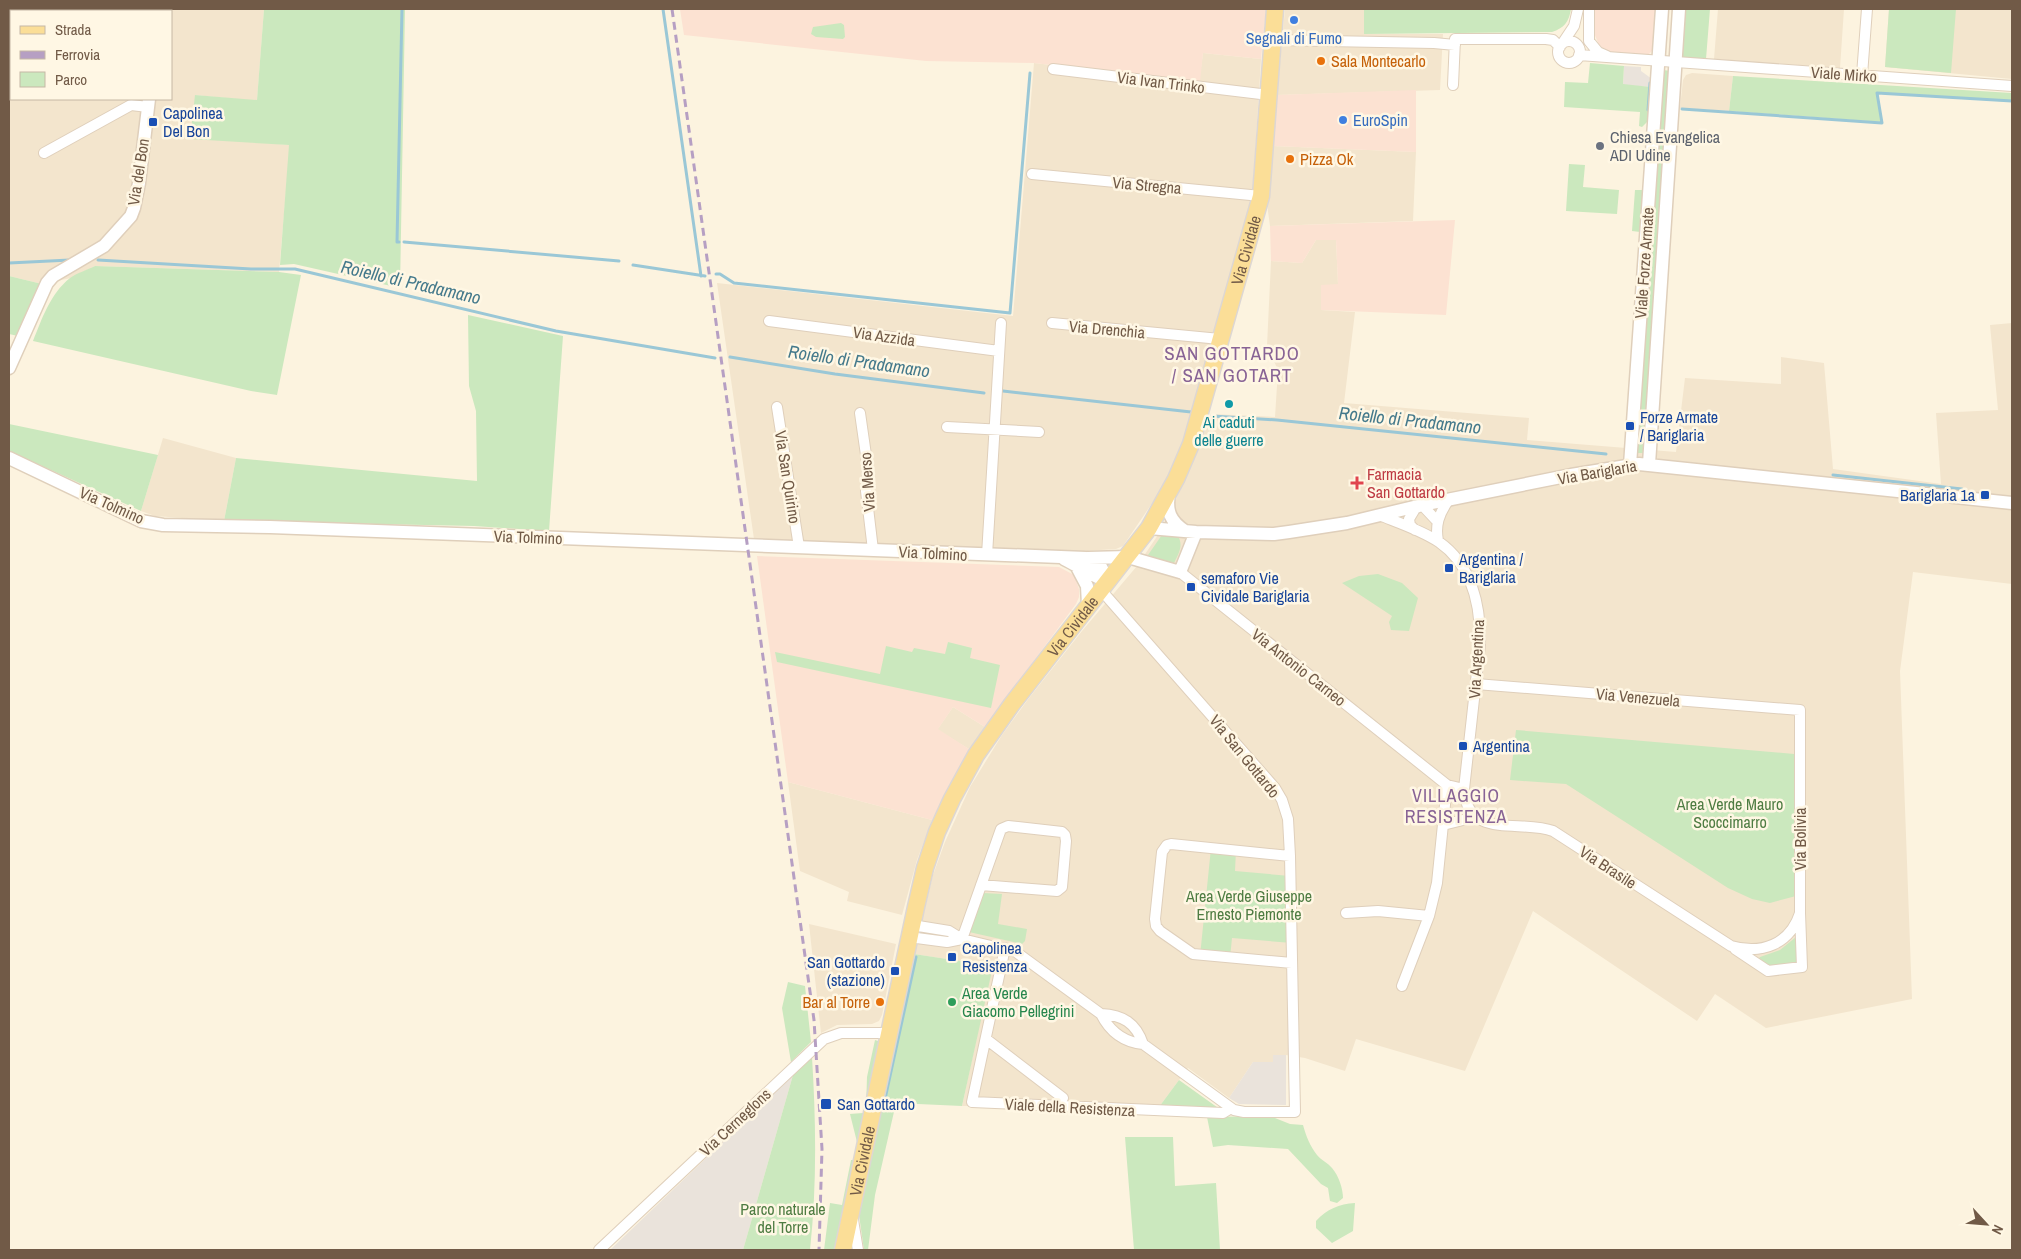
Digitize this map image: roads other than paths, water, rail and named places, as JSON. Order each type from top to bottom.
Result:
[{"type":"main road","name":"Via Cividale","points":[[843,1250],[910,931],[930,850],[943,818],[965,774],[996,725],[1149,528],[1169,493],[1191,444],[1257,216],[1261,196],[1275,9]]},
{"type":"street","points":[[1561,46],[1566,42],[1574,43],[1578,48],[1579,55],[1573,62],[1564,62],[1559,57],[1561,46],[1574,26],[1578,9]]},
{"type":"street","points":[[1589,9],[1589,42],[1598,52],[1613,58]]},
{"type":"street","name":"Viale Forze Armate","points":[[1630,465],[1662,9]]},
{"type":"street","name":"Viale Forze Armate","points":[[1649,464],[1679,9]]},
{"type":"street","points":[[1862,76],[1866,9]]},
{"type":"street","points":[[1453,85],[1455,40],[1546,39],[1553,40],[1561,46]]},
{"type":"street","points":[[1273,40],[1455,45]]},
{"type":"street","points":[[1579,55],[1676,63]]},
{"type":"street","name":"Viale Mirko","points":[[1676,63],[2012,86]]},
{"type":"street","name":"Via Ivan Trinko","points":[[1053,69],[1269,95]]},
{"type":"street","name":"Via del Bon","points":[[9,368],[42,290],[52,276],[104,246],[130,216],[134,208],[139,183],[148,103],[131,105],[44,153]]},
{"type":"street","name":"Via Stregna","points":[[1032,174],[1261,196]]},
{"type":"street","name":"Via Azzida","points":[[769,321],[999,352]]},
{"type":"street","points":[[987,556],[1001,323]]},
{"type":"street","name":"Via Drenchia","points":[[1052,324],[1220,339]]},
{"type":"street","name":"Via San Quirino","points":[[777,407],[799,547]]},
{"type":"street","name":"Via Merso","points":[[860,413],[868,470],[866,491],[873,550]]},
{"type":"street","points":[[947,427],[1039,432]]},
{"type":"street","name":"Via Tolmino","points":[[9,458],[141,521],[163,525],[270,527],[799,547],[1062,558],[1081,561],[1128,557]]},
{"type":"street","name":"Via Bariglaria","points":[[1149,528],[1282,533],[1630,465],[1649,464],[2012,503]]},
{"type":"street","points":[[1169,493],[1168,509],[1170,518],[1176,525],[1191,531],[1180,572]]},
{"type":"street","points":[[1438,541],[1437,521],[1448,500]]},
{"type":"street","points":[[1415,530],[1410,525],[1409,519],[1415,509],[1422,505],[1437,521]]},
{"type":"street","name":"Via Argentina","points":[[1379,515],[1438,541],[1457,558],[1465,570],[1478,604],[1480,630],[1476,684],[1464,789]]},
{"type":"street","name":"Via Antonio Carneo","points":[[1128,557],[1180,572],[1447,785],[1464,789]]},
{"type":"street","points":[[1081,561],[1087,586],[1088,605]]},
{"type":"street","name":"Via Tolmino","points":[[1081,561],[1104,586]]},
{"type":"street","name":"Via San Gottardo","points":[[1104,586],[1275,788],[1282,800],[1288,819],[1290,856],[1295,1112]]},
{"type":"street","name":"Via Venezuela","points":[[1476,684],[1800,710]]},
{"type":"street","name":"Via Bolivia","points":[[1800,710],[1800,913],[1802,968]]},
{"type":"street","points":[[1402,986],[1429,916],[1437,883],[1447,785]]},
{"type":"street","points":[[1443,826],[1475,816],[1466,802],[1464,789]]},
{"type":"street","name":"Via Brasile","points":[[1475,816],[1488,823],[1540,827],[1553,831],[1768,971],[1802,968]]},
{"type":"street","points":[[962,939],[981,885],[1000,832],[1003,828],[1008,826],[1062,832],[1065,835],[1062,887],[1060,890],[981,885]]},
{"type":"street","points":[[1290,856],[1167,845],[1162,852],[1155,918],[1156,926],[1160,931],[1193,954],[1292,963]]},
{"type":"street","points":[[1346,913],[1378,911],[1429,916]]},
{"type":"street","name":"Via Brasile","points":[[1731,946],[1755,950],[1776,944],[1794,929],[1800,913]]},
{"type":"street","name":"Viale della Resistenza","points":[[910,931],[947,942],[962,939],[1005,948],[1022,956],[1101,1014],[1108,1027],[1130,1043],[1143,1044],[1231,1108],[1240,1112],[1295,1112]]},
{"type":"street","name":"Viale della Resistenza","points":[[1005,948],[972,1102],[1223,1113],[1231,1108]]},
{"type":"street","name":"Viale della Resistenza","points":[[1101,1014],[1117,1015],[1139,1030],[1143,1044]]},
{"type":"street","name":"Via Cerneglons","points":[[599,1250],[824,1039],[842,1032],[888,1033]]},
{"type":"street","name":"Viale della Resistenza","points":[[986,1039],[1064,1098]]},
{"type":"street","name":"Via Cividale","points":[[851,1207],[858,1250]]},
{"type":"waterway","points":[[399,242],[397,242],[402,9]]},
{"type":"waterway","points":[[663,9],[701,276]]},
{"type":"waterway","points":[[716,274],[720,274],[734,283],[1010,313],[1030,73]]},
{"type":"waterway","points":[[1648,110],[1650,83]]},
{"type":"waterway","points":[[1682,109],[1882,123],[1877,93],[2012,101]]},
{"type":"waterway","points":[[404,242],[619,261]]},
{"type":"waterway","name":"Roiello di Pradamano","points":[[9,263],[70,260]]},
{"type":"waterway","name":"Roiello di Pradamano","points":[[98,260],[251,269],[295,269],[556,331],[715,358]]},
{"type":"waterway","points":[[633,265],[705,276]]},
{"type":"waterway","name":"Roiello di Pradamano","points":[[730,357],[835,374],[984,393]]},
{"type":"waterway","name":"Roiello di Pradamano","points":[[1003,391],[1191,412]]},
{"type":"waterway","name":"Roiello di Pradamano","points":[[1212,416],[1277,420],[1606,454]]},
{"type":"waterway","name":"Roiello di Pradamano","points":[[1833,475],[1962,489]]},
{"type":"waterway","points":[[885,1099],[916,957]]},
{"type":"railway","points":[[672,9],[814,1020],[822,1149],[819,1250]]},
{"type":"place","name":"Segnali di Fumo","points":[[1294,20]]},
{"type":"place","name":"Sala Montecarlo","points":[[1321,61]]},
{"type":"place","name":"EuroSpin","points":[[1343,120]]},
{"type":"place","name":"Capolinea Del Bon","points":[[153,122]]},
{"type":"place","name":"Chiesa Evangelica ADI Udine","points":[[1600,146]]},
{"type":"place","name":"Pizza Ok","points":[[1290,159]]},
{"type":"place","name":"Ai caduti delle guerre","points":[[1229,404]]},
{"type":"place","name":"Forze Armate / Bariglaria","points":[[1630,426]]},
{"type":"place","name":"Farmacia San Gottardo","points":[[1357,483]]},
{"type":"place","name":"Bariglaria 1a","points":[[1985,495]]},
{"type":"place","name":"Argentina / Bariglaria","points":[[1449,568]]},
{"type":"place","name":"semaforo Vie Cividale Bariglaria","points":[[1191,587]]},
{"type":"place","name":"Argentina","points":[[1463,746]]},
{"type":"place","name":"Capolinea Resistenza","points":[[952,957]]},
{"type":"place","name":"San Gottardo (stazione)","points":[[895,971]]},
{"type":"place","name":"Bar al Torre","points":[[880,1002]]},
{"type":"place","name":"Area Verde Giacomo Pellegrini","points":[[952,1002]]},
{"type":"place","name":"San Gottardo","points":[[826,1104]]},
{"type":"district","name":"SAN GOTTARDO / SAN GOTART","points":[[1232,364]]},
{"type":"district","name":"VILLAGGIO RESISTENZA","points":[[1456,805]]},
{"type":"park label","name":"Area Verde Mauro Scoccimarro","points":[[1730,813]]},
{"type":"park label","name":"Area Verde Giuseppe Ernesto Piemonte","points":[[1249,905]]},
{"type":"park label","name":"Parco naturale del Torre","points":[[783,1218]]}]
